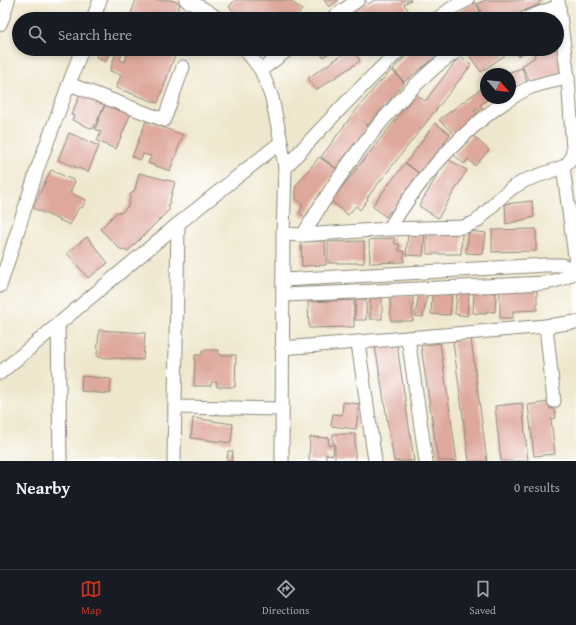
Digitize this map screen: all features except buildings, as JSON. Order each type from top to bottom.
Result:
[{"type":"street","points":[[0,24],[8,0]]},
{"type":"street","points":[[96,12],[100,0]]},
{"type":"street","points":[[186,0],[208,12]]},
{"type":"street","points":[[341,12],[358,0]]},
{"type":"street","points":[[447,12],[467,0]]},
{"type":"street","points":[[539,12],[558,3]]},
{"type":"street","points":[[283,234],[303,235],[389,229],[456,228],[470,225],[476,222],[512,188],[526,180],[563,167],[570,161],[573,153],[568,78],[564,48]]},
{"type":"street","points":[[0,286],[38,167],[79,56]]},
{"type":"street","points":[[250,56],[261,70],[272,98],[285,168],[283,234],[282,461]]},
{"type":"street","points":[[261,70],[280,56]]},
{"type":"street","points":[[285,168],[323,126],[394,56]]},
{"type":"street","points":[[303,235],[347,166],[380,124],[403,97],[434,68],[450,56]]},
{"type":"street","points":[[69,84],[164,120],[183,68]]},
{"type":"street","points":[[389,229],[426,176],[447,151],[474,125],[527,89],[568,78]]},
{"type":"street","points":[[0,373],[178,224],[281,142]]},
{"type":"street","points":[[563,167],[576,263]]},
{"type":"street","points":[[174,461],[178,224]]},
{"type":"street","points":[[283,280],[545,265],[562,265],[576,271],[559,280],[546,283],[332,294],[283,295]]},
{"type":"street","points":[[282,348],[546,326],[576,322]]},
{"type":"street","points":[[58,324],[60,461]]},
{"type":"street","points":[[546,326],[554,401]]},
{"type":"street","points":[[408,338],[426,461]]},
{"type":"street","points":[[358,342],[375,461]]},
{"type":"street","points":[[175,407],[282,409]]}]
